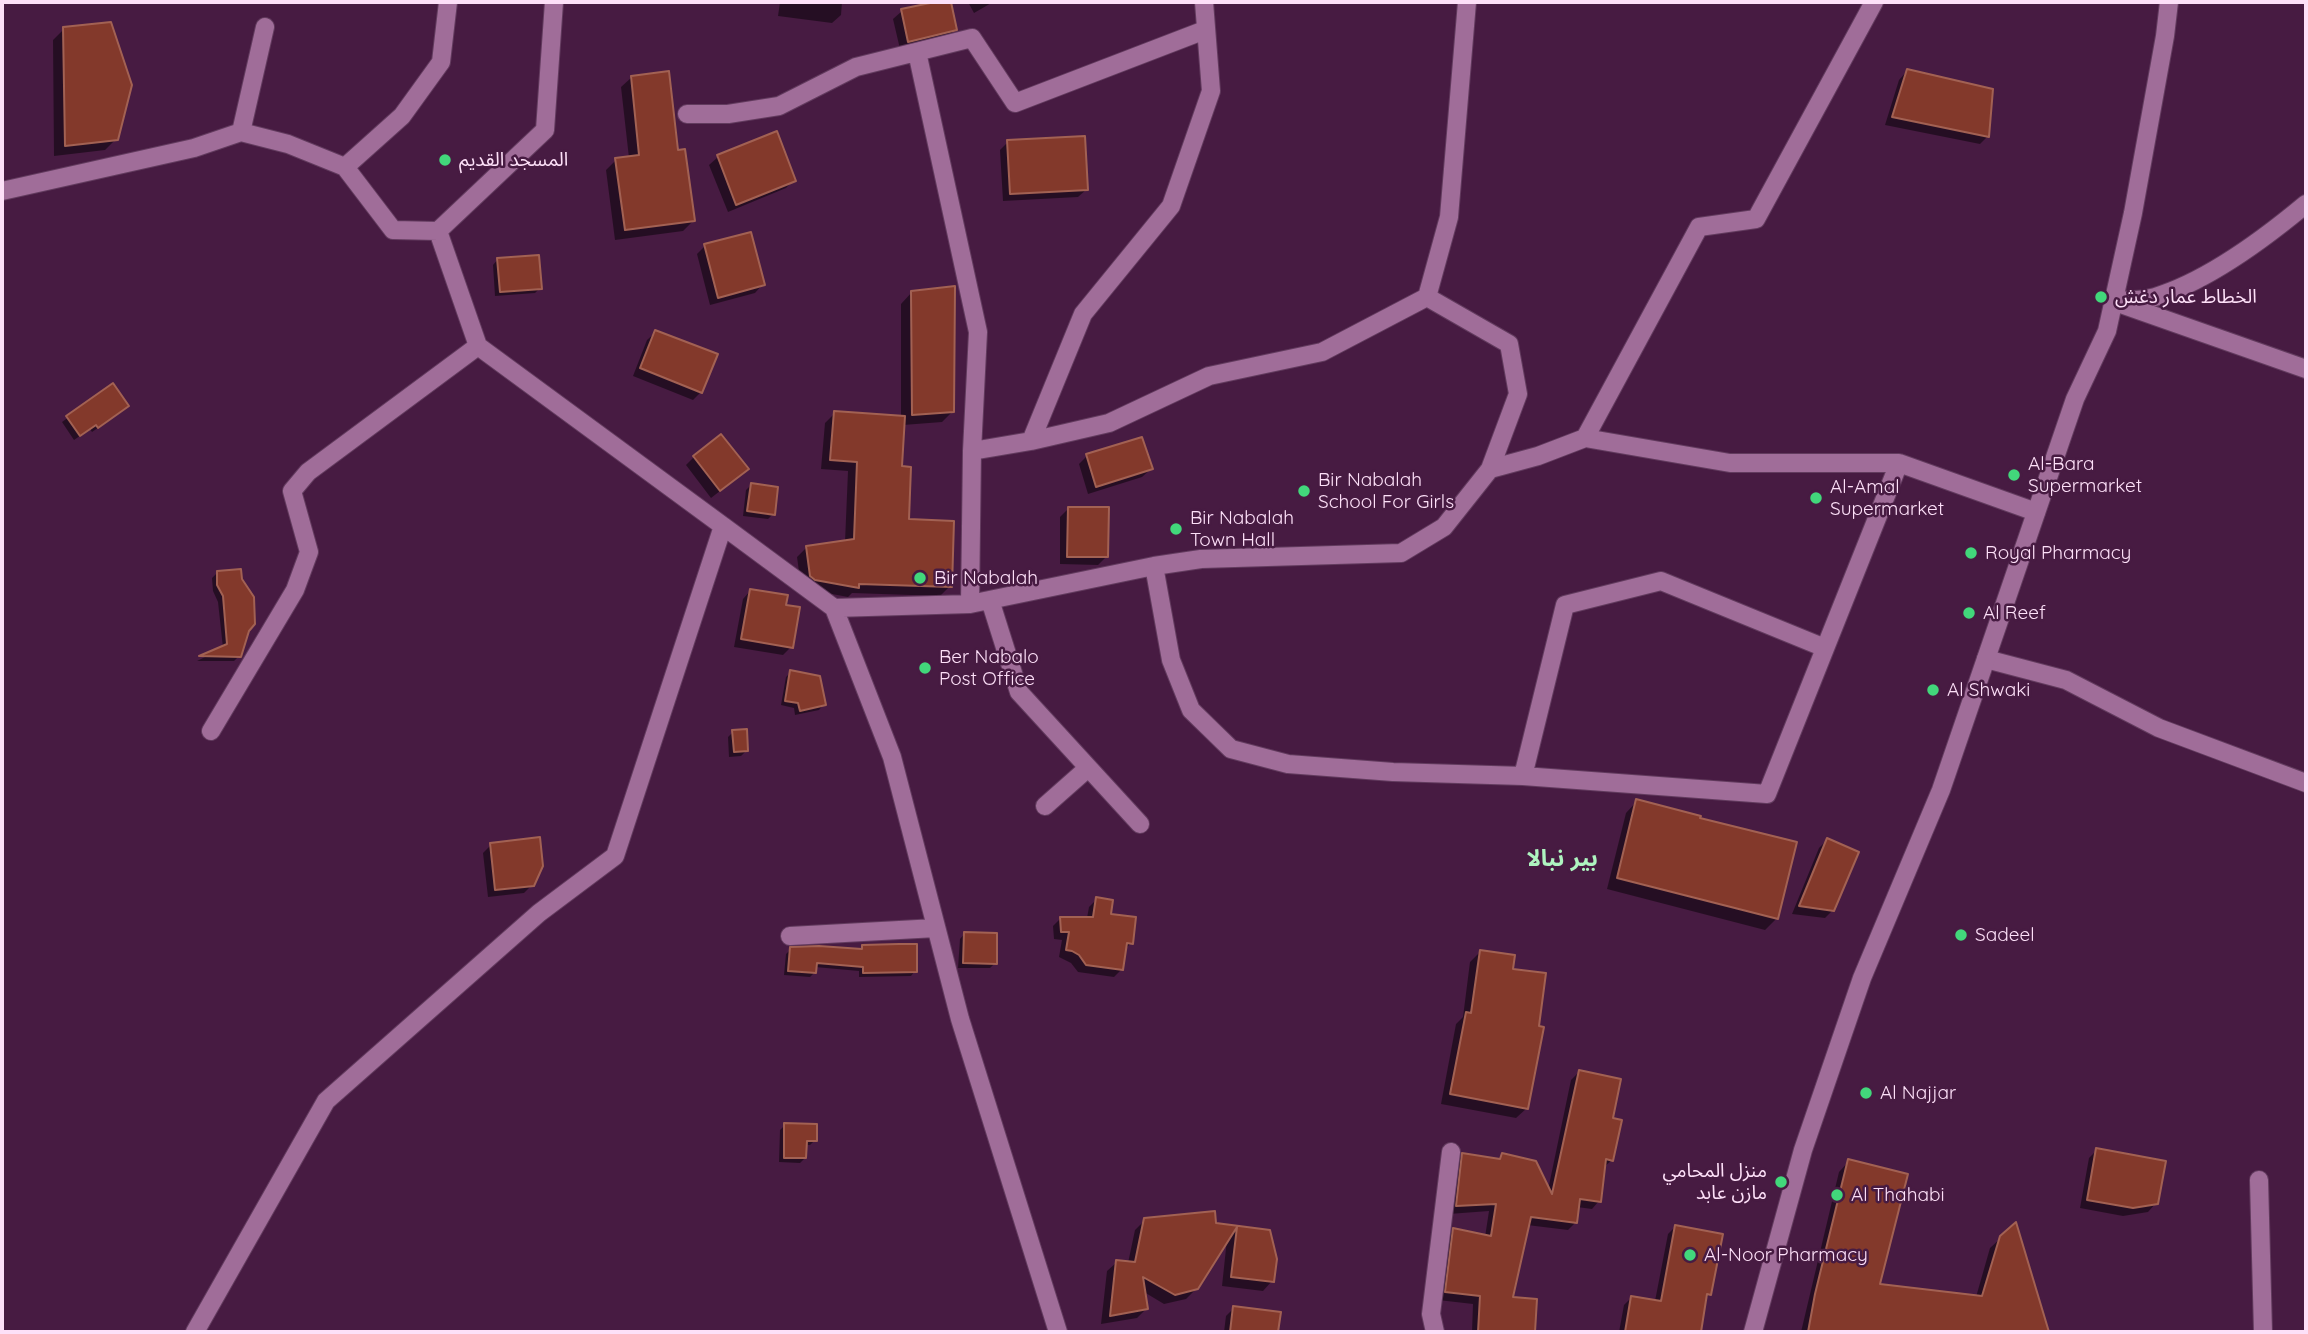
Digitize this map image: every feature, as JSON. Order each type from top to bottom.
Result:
[{"type":"street","points":[[345,167],[402,116],[441,62],[448,2]]},
{"type":"street","points":[[2,191],[194,148],[241,132],[288,144],[345,167],[393,230],[438,231],[545,130],[554,2]]},
{"type":"street","points":[[1031,441],[1083,314],[1171,206],[1211,91],[1204,2]]},
{"type":"street","points":[[972,451],[1109,423],[1209,376],[1322,352],[1427,297],[1449,217],[1467,2]]},
{"type":"street","points":[[1585,438],[1699,227],[1756,219],[1874,2]]},
{"type":"street","points":[[1753,1332],[1803,1150],[1862,978],[1941,790],[2075,399],[2107,331],[2133,213],[2169,2]]},
{"type":"street","points":[[241,132],[265,27]]},
{"type":"street","points":[[687,114],[728,114],[779,107],[856,67],[972,38],[1015,103],[1205,30]]},
{"type":"street","points":[[917,52],[978,332],[972,451],[970,604]]},
{"type":"street","points":[[2112,300],[2153,298],[2193,281],[2233,258],[2306,204]]},
{"type":"street","points":[[438,231],[478,346],[834,608],[892,757],[960,1020],[1058,1332]]},
{"type":"street","points":[[834,608],[970,604],[1154,566],[1202,559],[1401,552],[1444,527],[1490,469],[1518,394],[1509,344],[1427,297]]},
{"type":"street","points":[[2112,300],[2306,369]]},
{"type":"street","points":[[211,731],[295,590],[309,552],[292,491],[309,472],[478,346]]},
{"type":"street","points":[[1490,469],[1538,456],[1585,438],[1730,463],[1899,463],[2036,512]]},
{"type":"street","points":[[1154,566],[1171,660],[1191,710],[1231,749],[1288,764],[1393,772],[1523,776],[1767,794],[1899,463]]},
{"type":"street","points":[[195,1332],[326,1101],[539,912],[615,856],[723,526]]},
{"type":"street","points":[[1523,776],[1565,605],[1661,581],[1825,648]]},
{"type":"street","points":[[990,600],[1018,692],[1140,824]]},
{"type":"street","points":[[1986,659],[2066,680],[2160,728],[2306,783]]},
{"type":"street","points":[[1045,806],[1088,768]]},
{"type":"street","points":[[790,936],[936,928]]},
{"type":"street","points":[[1435,1332],[1431,1314],[1451,1153]]},
{"type":"street","points":[[2259,1180],[2263,1332]]},
{"type":"building","points":[[935,2],[951,2],[957,30],[908,42],[901,9]]},
{"type":"building","points":[[111,22],[132,85],[118,140],[65,146],[63,27]]},
{"type":"building","points":[[1907,69],[1993,89],[1989,137],[1892,117]]},
{"type":"building","points":[[669,71],[678,150],[685,149],[695,221],[625,230],[615,158],[639,155],[631,76]]},
{"type":"building","points":[[777,131],[796,181],[736,205],[717,155]]},
{"type":"building","points":[[1085,136],[1088,190],[1010,194],[1007,140]]},
{"type":"building","points":[[751,232],[765,285],[718,298],[704,244]]},
{"type":"building","points":[[539,255],[542,289],[500,292],[497,258]]},
{"type":"building","points":[[955,286],[954,412],[912,415],[911,291]]},
{"type":"building","points":[[655,330],[718,354],[702,393],[640,368]]},
{"type":"building","points":[[113,383],[129,406],[98,428],[96,425],[80,436],[66,416]]},
{"type":"building","points":[[834,411],[905,416],[902,466],[911,467],[909,519],[954,521],[952,587],[859,584],[859,588],[815,580],[810,576],[806,546],[854,539],[857,462],[830,460]]},
{"type":"building","points":[[721,434],[749,469],[720,491],[693,456]]},
{"type":"building","points":[[1142,437],[1153,469],[1096,487],[1086,454]]},
{"type":"building","points":[[751,483],[778,487],[775,515],[747,511]]},
{"type":"building","points":[[1068,507],[1109,507],[1108,557],[1067,557]]},
{"type":"building","points":[[241,569],[242,579],[254,597],[255,624],[249,631],[241,657],[199,656],[227,644],[223,596],[217,585],[217,571]]},
{"type":"building","points":[[750,589],[788,595],[786,605],[800,607],[793,648],[741,639]]},
{"type":"building","points":[[790,670],[820,676],[826,705],[800,711],[798,703],[785,701]]},
{"type":"building","points":[[747,729],[748,751],[734,752],[732,730]]},
{"type":"building","points":[[1636,799],[1797,842],[1778,919],[1617,878]]},
{"type":"building","points":[[540,837],[543,866],[534,886],[495,890],[490,843]]},
{"type":"building","points":[[1827,838],[1859,852],[1834,911],[1799,906]]},
{"type":"building","points":[[1096,897],[1113,900],[1111,914],[1136,917],[1133,944],[1127,943],[1123,970],[1086,965],[1079,955],[1066,950],[1069,932],[1061,932],[1060,917],[1093,917]]},
{"type":"building","points":[[964,932],[997,933],[997,964],[963,963]]},
{"type":"building","points":[[917,944],[917,972],[863,973],[863,967],[817,963],[816,973],[788,971],[790,947],[862,949],[862,945]]},
{"type":"building","points":[[1480,950],[1515,955],[1513,969],[1546,973],[1539,1026],[1544,1027],[1528,1109],[1450,1094],[1466,1012],[1471,1013]]},
{"type":"building","points":[[1579,1070],[1621,1079],[1613,1118],[1622,1120],[1613,1161],[1606,1159],[1601,1202],[1580,1199],[1577,1223],[1531,1217],[1513,1297],[1537,1299],[1535,1332],[1478,1332],[1480,1296],[1445,1292],[1453,1228],[1491,1236],[1496,1204],[1456,1206],[1462,1153],[1500,1159],[1502,1153],[1536,1161],[1552,1194]]},
{"type":"building","points":[[784,1123],[817,1124],[817,1141],[807,1141],[806,1158],[784,1158]]},
{"type":"building","points":[[2096,1148],[2166,1161],[2158,1204],[2133,1208],[2087,1200]]},
{"type":"building","points":[[1848,1159],[1908,1174],[1880,1284],[1982,1296],[2000,1236],[2016,1222],[2049,1332],[1808,1332]]},
{"type":"building","points":[[1215,1211],[1216,1223],[1270,1230],[1277,1259],[1274,1282],[1231,1277],[1237,1227],[1198,1289],[1175,1295],[1143,1277],[1148,1309],[1110,1316],[1116,1260],[1135,1262],[1144,1218]]},
{"type":"building","points":[[1675,1225],[1723,1234],[1711,1295],[1707,1294],[1701,1332],[1625,1332],[1631,1296],[1661,1301]]},
{"type":"building","points":[[1233,1306],[1281,1312],[1278,1332],[1230,1332]]},
{"type":"place","name":"المسجد القديم","points":[[445,160]]},
{"type":"place","name":"الخطاط عمار دغش","points":[[2101,297]]},
{"type":"place","name":"Al-Bara Supermarket","points":[[2014,475]]},
{"type":"place","name":"Bir Nabalah School For Girls","points":[[1304,491]]},
{"type":"place","name":"Al-Amal Supermarket","points":[[1816,498]]},
{"type":"place","name":"Bir Nabalah Town Hall","points":[[1176,529]]},
{"type":"place","name":"Royal Pharmacy","points":[[1971,553]]},
{"type":"place","name":"Bir Nabalah","points":[[920,578]]},
{"type":"place","name":"Al Reef","points":[[1969,613]]},
{"type":"place","name":"Ber Nabalo Post Office","points":[[925,668]]},
{"type":"place","name":"Al Shwaki","points":[[1933,690]]},
{"type":"place","name":"Sadeel","points":[[1961,935]]},
{"type":"place","name":"Al Najjar","points":[[1866,1093]]},
{"type":"place","name":"منزل المحامي مازن عابد","points":[[1781,1182]]},
{"type":"place","name":"Al Thahabi","points":[[1837,1195]]},
{"type":"place","name":"Al-Noor Pharmacy","points":[[1690,1255]]},
{"type":"district","name":"بير نبالا","points":[[1562,859]]}]
